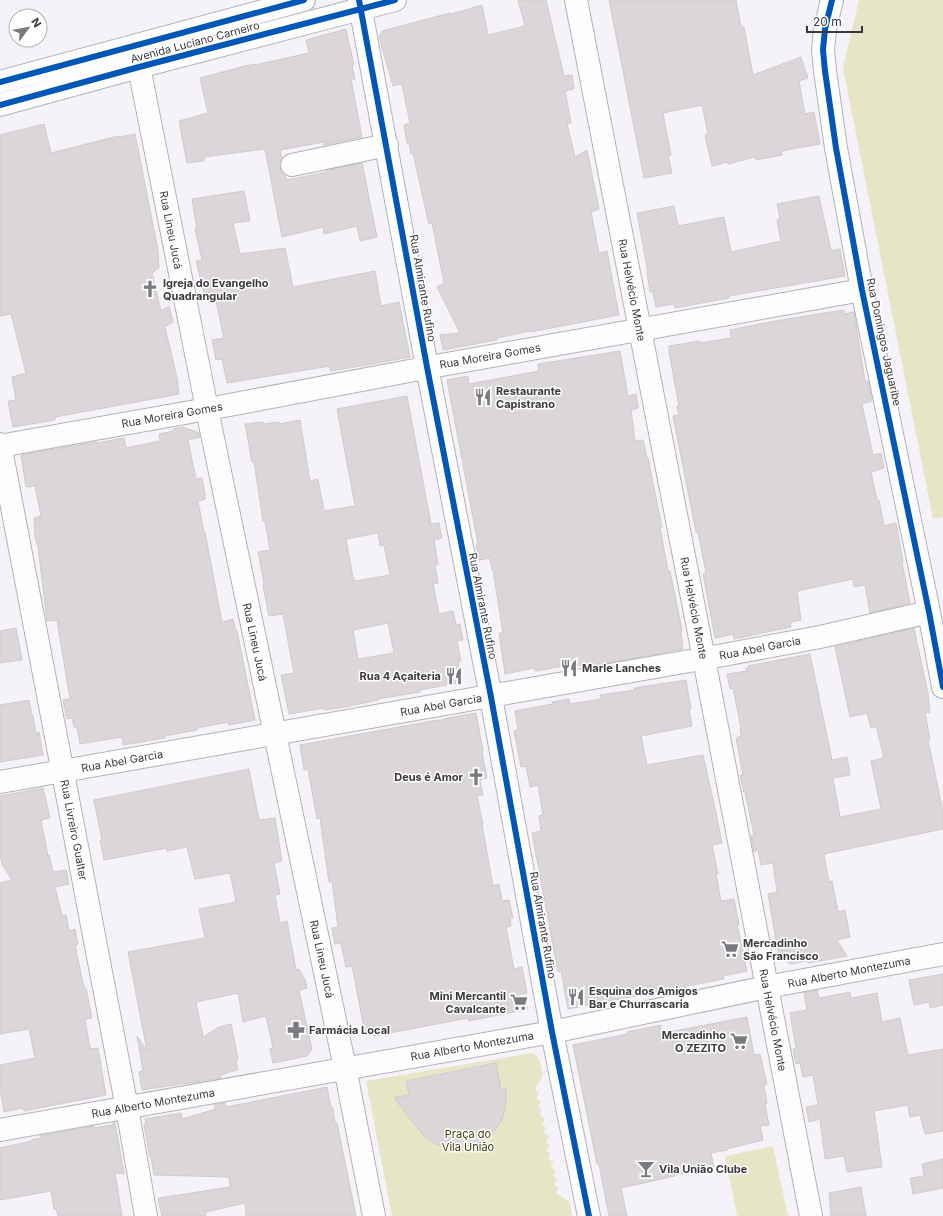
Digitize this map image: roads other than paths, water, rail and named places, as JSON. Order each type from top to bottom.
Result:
[{"type":"street","name":"Avenida Luciano Carneiro","points":[[0,82],[304,0]]},
{"type":"street","name":"Avenida Luciano Carneiro","points":[[0,104],[139,67],[360,4],[395,0]]},
{"type":"street","name":"Rua Helvécio Monte","points":[[576,0],[811,1216]]},
{"type":"street","name":"Rua Domingos Jaguaribe","points":[[832,0],[823,50],[840,168],[862,290],[929,612],[943,687]]},
{"type":"street","name":"Rua Almirante Rufino","points":[[360,4],[427,368],[491,697],[552,1032],[589,1216]]},
{"type":"street","name":"Rua Lineu Jucá","points":[[139,67],[274,734],[346,1068],[374,1216]]},
{"type":"street","points":[[292,165],[387,145]]},
{"type":"street","name":"Rua Moreira Gomes","points":[[0,445],[207,409],[862,290]]},
{"type":"street","name":"Rua Livreiro Gualter","points":[[0,445],[127,1108],[146,1216]]},
{"type":"street","name":"Rua Abel Garcia","points":[[0,782],[704,659],[820,637],[929,612]]},
{"type":"street","name":"Rua Alberto Montezuma","points":[[0,1130],[552,1032],[767,987],[943,954]]},
{"type":"place","name":"Igreja do Evangelho Quadrangular","points":[[150,289]]},
{"type":"place","name":"Restaurante Capistrano","points":[[483,397]]},
{"type":"place","name":"Marle Lanches","points":[[569,668]]},
{"type":"place","name":"Rua 4 Açaiteria","points":[[454,676]]},
{"type":"place","name":"Deus é Amor","points":[[476,777]]},
{"type":"place","name":"Mercadinho São Francisco","points":[[730,949]]},
{"type":"place","name":"Esquina dos Amigos Bar e Churrascaria","points":[[576,997]]},
{"type":"place","name":"Mini Mercantil Cavalcante","points":[[519,1002]]},
{"type":"place","name":"Farmácia Local","points":[[296,1030]]},
{"type":"place","name":"Mercadinho O ZEZITO","points":[[739,1041]]},
{"type":"place","name":"Vila União Clube","points":[[646,1169]]},
{"type":"park label","name":"Praça do Vila União","points":[[468,1140]]}]
